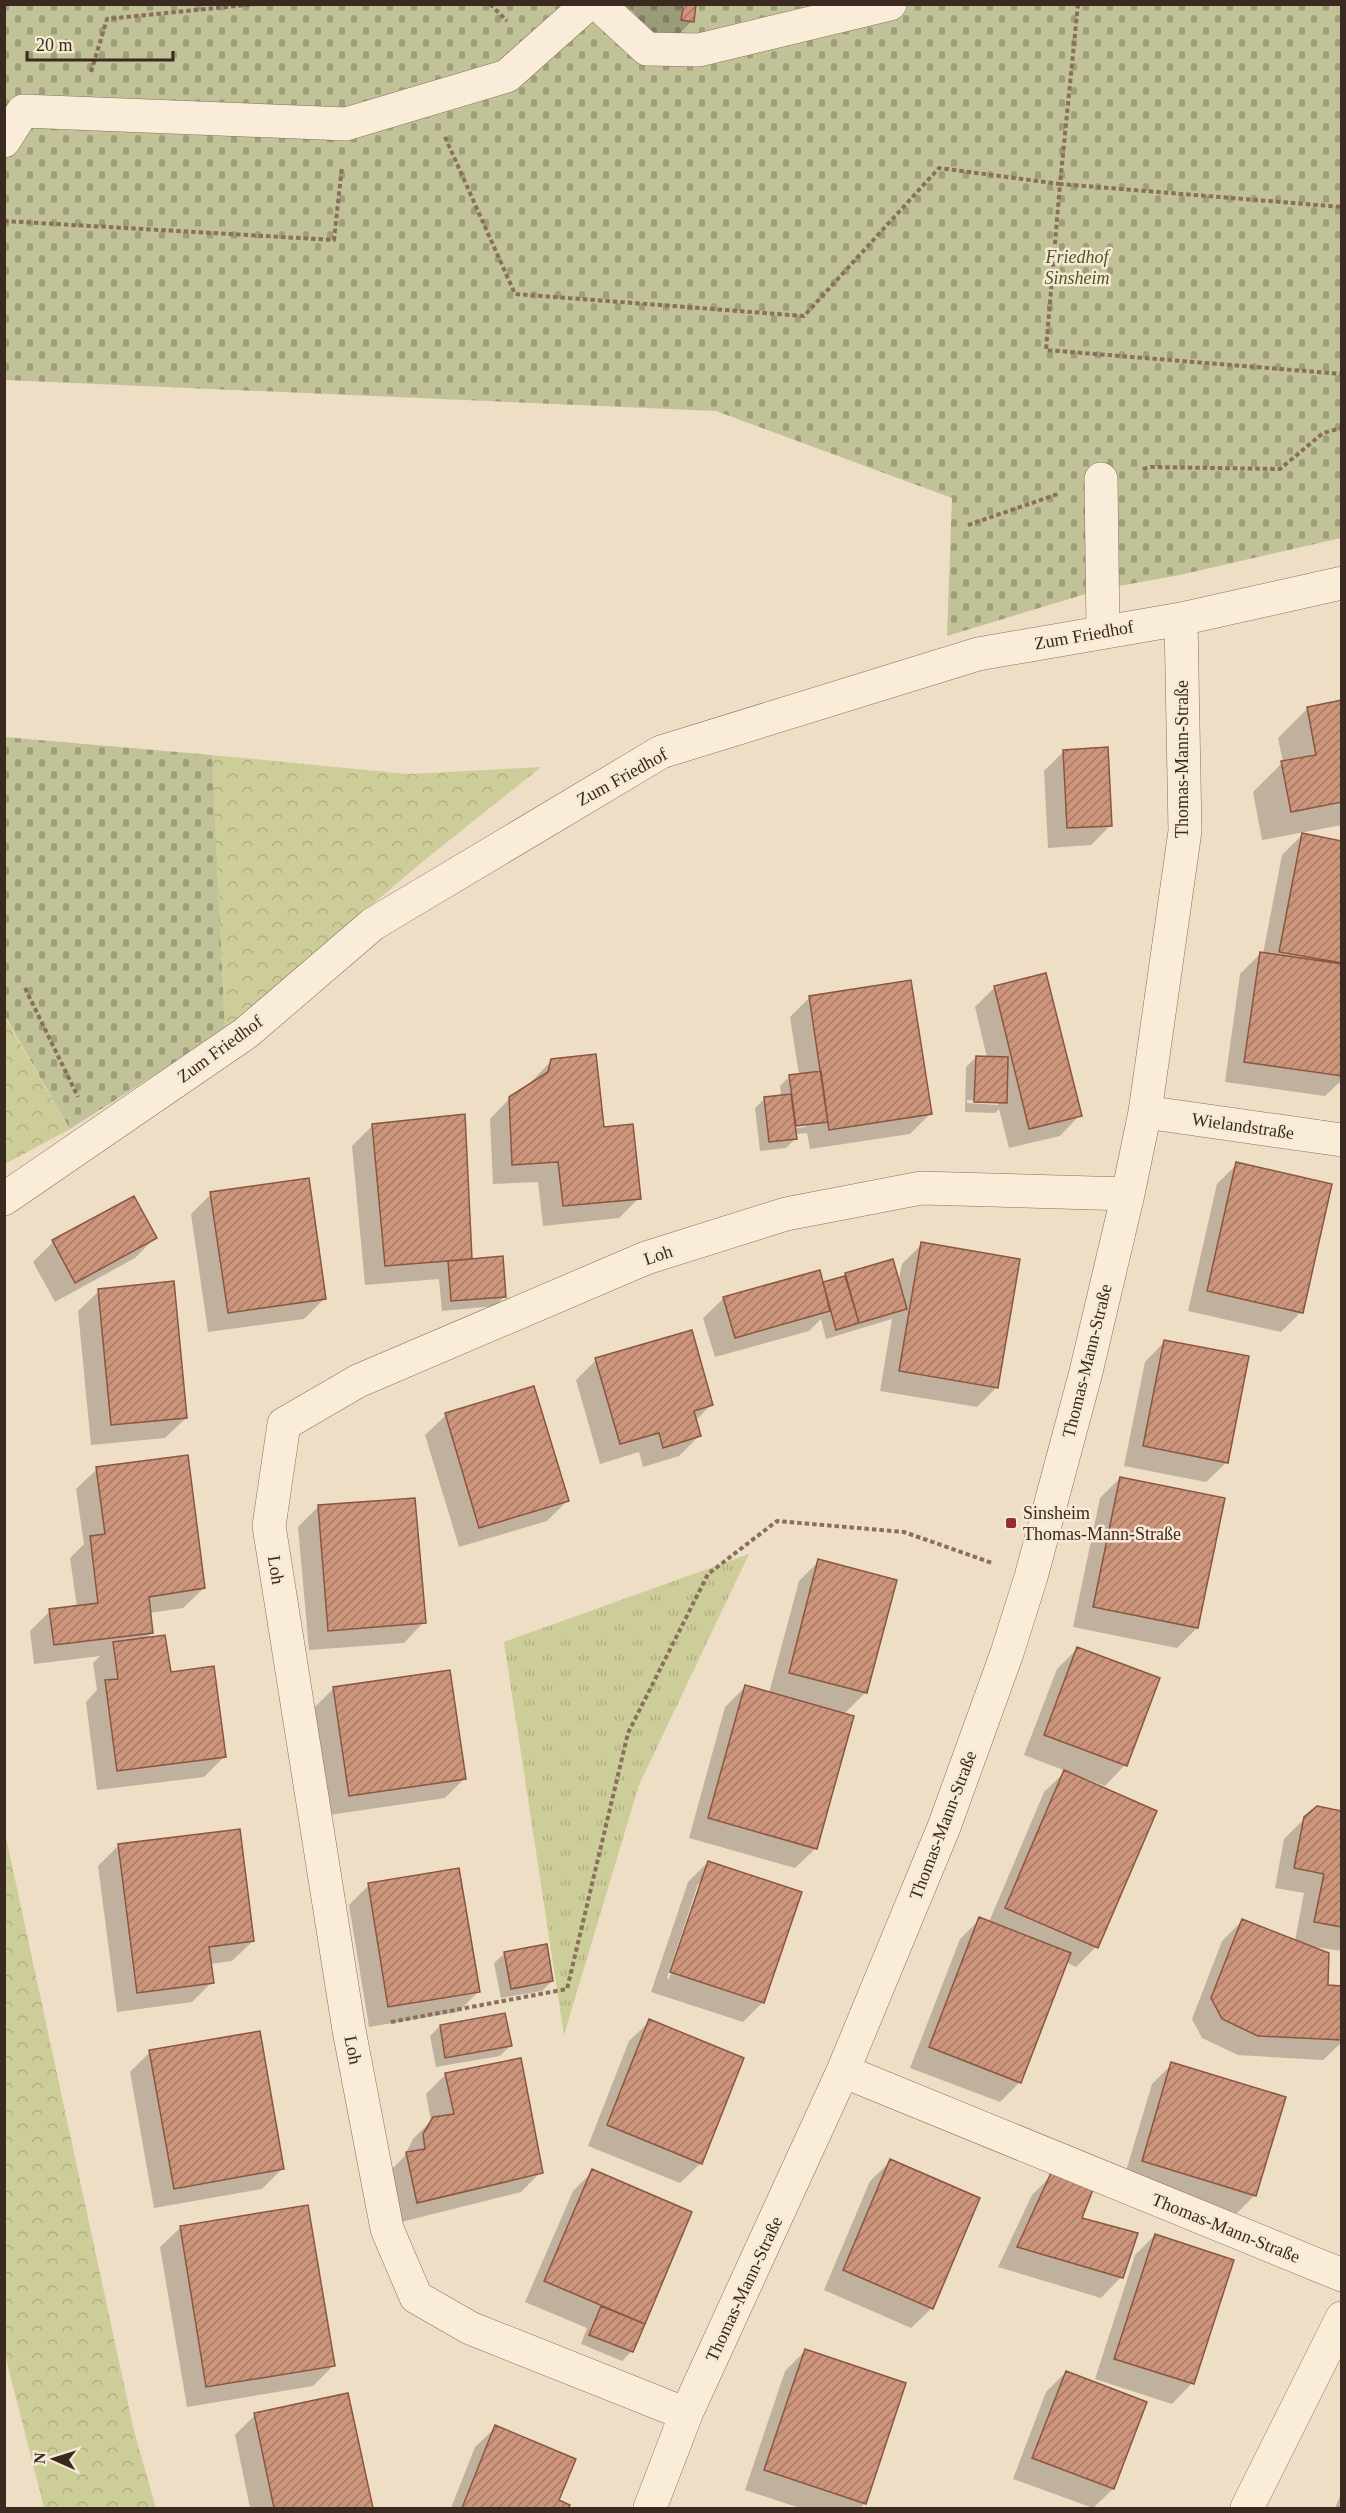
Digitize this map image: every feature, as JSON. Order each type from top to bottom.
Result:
[{"type":"street","points":[[4,141],[23,111],[346,124],[507,76],[588,4]]},
{"type":"street","points":[[598,4],[647,49],[688,50],[699,50],[890,4]]},
{"type":"street","points":[[1101,479],[1103,632]]},
{"type":"street","name":"Zum Friedhof","points":[[4,1199],[246,1033],[374,924],[661,752],[978,654],[1181,619],[1341,583]]},
{"type":"street","name":"Thomas-Mann-Straße","points":[[650,2508],[686,2414],[843,2071],[944,1827],[1007,1653],[1031,1577],[1086,1372],[1145,1112],[1185,831],[1181,619]]},
{"type":"street","name":"Wielandstraße","points":[[1145,1112],[1341,1140]]},
{"type":"street","name":"Loh","points":[[686,2414],[470,2328],[416,2297],[387,2229],[349,2030],[269,1526],[284,1424],[358,1381],[646,1258],[786,1214],[921,1188],[1128,1194]]},
{"type":"street","name":"Thomas-Mann-Straße","points":[[843,2071],[1341,2275]]},
{"type":"street","points":[[1247,2508],[1341,2318]]},
{"type":"path","points":[[80,113],[107,19],[256,4]]},
{"type":"path","points":[[1078,4],[1046,350],[1341,374]]},
{"type":"path","points":[[428,100],[515,294],[804,316],[939,168],[1060,184],[1341,207]]},
{"type":"path","points":[[4,221],[334,240],[346,124]]},
{"type":"path","points":[[969,525],[1101,479],[1151,467],[1280,469],[1323,433],[1341,428]]},
{"type":"path","points":[[25,988],[97,1136]]},
{"type":"path","points":[[349,2030],[567,1989],[627,1733],[708,1574],[777,1521],[904,1532],[1031,1577]]},
{"type":"green space","name":"Friedhof Sinsheim","points":[[5,5],[1341,5],[1341,538],[1180,575],[1102,589],[947,636],[952,498],[716,411],[5,380]]},
{"type":"green space","points":[[4,737],[212,755],[225,1030],[70,1129],[5,1016]]},
{"type":"green space","points":[[212,755],[408,774],[541,767],[421,863],[225,1030]]},
{"type":"green space","points":[[4,1016],[70,1129],[5,1164],[4,1164]]},
{"type":"green space","points":[[749,1554],[639,1785],[564,2035],[504,1642]]},
{"type":"green space","points":[[5,1833],[134,2431],[156,2508],[44,2508],[5,2355]]},
{"type":"building","points":[[680,4],[696,4],[694,22],[681,20],[683,8]]},
{"type":"building","points":[[1342,700],[1342,802],[1291,812],[1281,761],[1316,755],[1307,707]]},
{"type":"building","points":[[1108,747],[1112,826],[1067,828],[1063,750]]},
{"type":"building","points":[[1302,833],[1342,841],[1342,963],[1279,952]]},
{"type":"building","points":[[1260,952],[1342,964],[1342,1076],[1244,1062]]},
{"type":"building","points":[[1046,973],[1082,1116],[1029,1129],[994,986]]},
{"type":"building","points":[[911,980],[932,1114],[829,1130],[809,996]]},
{"type":"building","points":[[596,1054],[604,1127],[633,1124],[641,1199],[563,1206],[558,1162],[512,1165],[509,1097],[548,1072],[551,1059]]},
{"type":"building","points":[[976,1056],[1008,1057],[1007,1103],[974,1102]]},
{"type":"building","points":[[821,1071],[828,1122],[796,1126],[789,1075]]},
{"type":"building","points":[[791,1094],[797,1139],[769,1142],[764,1097]]},
{"type":"building","points":[[465,1114],[472,1259],[385,1266],[372,1124]]},
{"type":"building","points":[[1236,1162],[1332,1184],[1303,1313],[1207,1291]]},
{"type":"building","points":[[309,1178],[326,1299],[228,1313],[210,1192]]},
{"type":"building","points":[[134,1196],[157,1238],[75,1283],[52,1240]]},
{"type":"building","points":[[921,1242],[1020,1259],[998,1388],[899,1371]]},
{"type":"building","points":[[503,1256],[506,1297],[451,1301],[448,1261]]},
{"type":"building","points":[[893,1259],[907,1309],[859,1323],[845,1273]]},
{"type":"building","points":[[820,1270],[830,1311],[735,1338],[723,1297]]},
{"type":"building","points":[[845,1276],[859,1323],[836,1330],[823,1282]]},
{"type":"building","points":[[174,1281],[187,1418],[111,1425],[98,1289]]},
{"type":"building","points":[[692,1330],[713,1405],[694,1411],[701,1436],[663,1448],[659,1433],[620,1444],[595,1358]]},
{"type":"building","points":[[1164,1340],[1249,1356],[1228,1463],[1143,1446]]},
{"type":"building","points":[[534,1386],[569,1501],[479,1528],[445,1413]]},
{"type":"building","points":[[188,1455],[205,1588],[149,1597],[153,1633],[54,1645],[49,1609],[98,1603],[90,1536],[105,1534],[96,1467]]},
{"type":"building","points":[[1120,1477],[1225,1498],[1198,1628],[1093,1607]]},
{"type":"building","points":[[415,1498],[426,1623],[328,1631],[318,1505]]},
{"type":"building","points":[[818,1559],[897,1580],[867,1693],[789,1673]]},
{"type":"building","points":[[165,1635],[171,1672],[214,1666],[226,1757],[117,1771],[105,1680],[118,1679],[113,1642]]},
{"type":"building","points":[[1077,1647],[1160,1678],[1127,1766],[1044,1735]]},
{"type":"building","points":[[450,1670],[466,1779],[349,1796],[333,1687]]},
{"type":"building","points":[[745,1685],[854,1716],[817,1849],[708,1818]]},
{"type":"building","points":[[1064,1770],[1157,1811],[1098,1948],[1005,1908]]},
{"type":"building","points":[[1317,1806],[1342,1811],[1342,1927],[1314,1922],[1324,1874],[1294,1868],[1304,1817]]},
{"type":"building","points":[[240,1829],[254,1941],[209,1947],[214,1983],[137,1993],[118,1844]]},
{"type":"building","points":[[708,1861],[802,1892],[764,2003],[670,1972]]},
{"type":"building","points":[[459,1868],[480,1992],[388,2007],[368,1883]]},
{"type":"building","points":[[979,1917],[1071,1953],[1021,2083],[929,2047]]},
{"type":"building","points":[[1242,1919],[1329,1953],[1328,1985],[1342,1986],[1342,2040],[1258,2036],[1222,2019],[1211,1998]]},
{"type":"building","points":[[547,1944],[553,1981],[511,1989],[504,1952]]},
{"type":"building","points":[[505,2013],[512,2046],[445,2058],[440,2025]]},
{"type":"building","points":[[649,2019],[744,2058],[702,2164],[607,2125]]},
{"type":"building","points":[[260,2031],[284,2169],[174,2189],[149,2050]]},
{"type":"building","points":[[521,2058],[543,2173],[417,2203],[406,2152],[425,2149],[423,2134],[433,2117],[454,2114],[445,2073]]},
{"type":"building","points":[[1171,2062],[1286,2097],[1256,2196],[1142,2161]]},
{"type":"building","points":[[890,2159],[980,2198],[933,2309],[843,2270]]},
{"type":"building","points":[[592,2169],[692,2212],[645,2324],[544,2281]]},
{"type":"building","points":[[1051,2173],[1094,2187],[1082,2218],[1138,2233],[1123,2278],[1017,2247]]},
{"type":"building","points":[[308,2205],[335,2366],[206,2387],[180,2226]]},
{"type":"building","points":[[1155,2234],[1234,2260],[1194,2384],[1114,2359]]},
{"type":"building","points":[[601,2306],[645,2324],[633,2352],[589,2335]]},
{"type":"building","points":[[805,2349],[906,2383],[866,2504],[764,2470]]},
{"type":"building","points":[[1066,2371],[1147,2402],[1114,2489],[1032,2458]]},
{"type":"building","points":[[348,2393],[373,2508],[274,2508],[254,2413]]},
{"type":"building","points":[[495,2425],[576,2459],[559,2500],[570,2505],[568,2508],[462,2508]]},
{"type":"place","name":"Sinsheim Thomas-Mann-Straße","points":[[1011,1523]]}]
